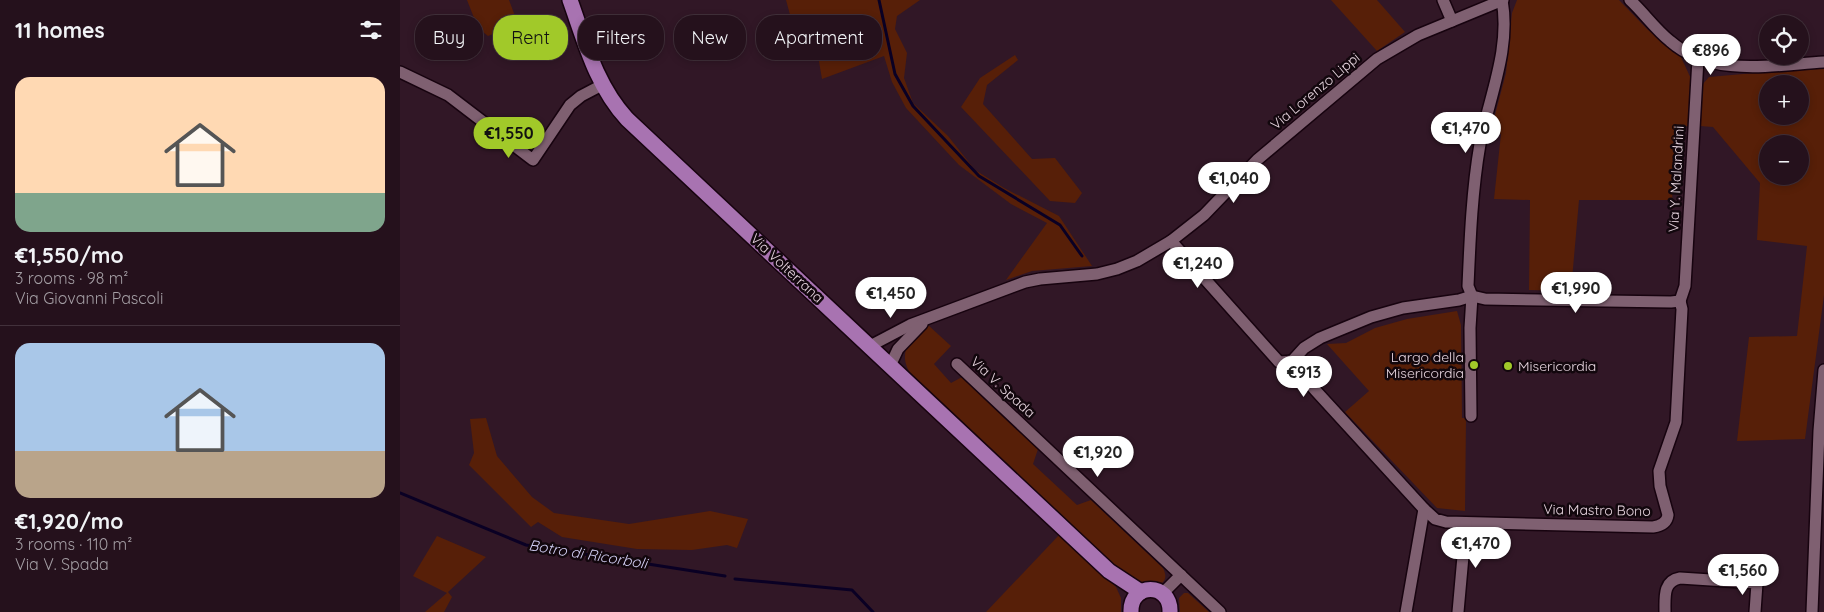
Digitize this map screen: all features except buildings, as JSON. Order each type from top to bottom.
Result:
[{"type":"main road","name":"Via Volterrana","points":[[570,0],[602,85],[627,119],[1108,571],[1120,585],[1131,608]]},
{"type":"main road","name":"Via Volterrana","points":[[1108,571],[1141,592]]},
{"type":"main road","name":"Via Volterrana","points":[[1131,608],[1137,595],[1141,592],[1154,590],[1164,595]]},
{"type":"main road","points":[[1164,595],[1170,603],[1170,612]]},
{"type":"street","points":[[1442,0],[1452,20]]},
{"type":"street","points":[[1470,416],[1472,296],[1469,291],[1468,281],[1475,184],[1481,139],[1500,67],[1503,25],[1502,0]]},
{"type":"street","name":"Via Lorenzo Lippi","points":[[870,346],[910,325],[925,321],[1025,282],[1097,274],[1117,269],[1136,261],[1172,241],[1204,215],[1257,160],[1377,59],[1394,47],[1418,35],[1502,0]]},
{"type":"street","points":[[1630,0],[1670,42],[1698,59],[1716,64],[1735,66],[1824,62]]},
{"type":"street","name":"Via Y. Malandrini","points":[[1680,300],[1685,286],[1698,59]]},
{"type":"street","points":[[400,72],[448,95],[533,160],[570,105],[581,96],[602,85]]},
{"type":"street","points":[[1172,241],[1280,362],[1294,361],[1299,353],[1313,342],[1370,316],[1403,308],[1459,300],[1472,296],[1481,299],[1671,302],[1680,300]]},
{"type":"street","name":"Via Mastro Bono","points":[[1294,361],[1301,374],[1316,392],[1424,509],[1438,520],[1466,523],[1653,526],[1664,522],[1668,516],[1660,486],[1660,471],[1662,459],[1672,439],[1676,422],[1682,309],[1680,300]]},
{"type":"street","name":"Via Lorenzo Lippi","points":[[890,366],[898,349],[925,321]]},
{"type":"street","name":"Via V. Spada","points":[[957,364],[1220,612]]},
{"type":"street","points":[[1812,612],[1818,431],[1824,370]]},
{"type":"street","points":[[1406,612],[1424,509]]},
{"type":"street","points":[[1458,612],[1466,523]]},
{"type":"street","points":[[1164,595],[1167,589],[1181,575]]},
{"type":"street","points":[[1664,612],[1667,587],[1674,579],[1680,578],[1758,583],[1756,612]]},
{"type":"shaded area","points":[[467,0],[509,0],[515,15],[493,15],[493,34],[488,36],[483,32],[483,15],[473,15]]},
{"type":"shaded area","points":[[786,0],[920,0],[897,16],[895,29],[907,53],[904,78],[913,103],[948,136],[975,170],[1004,188],[1059,216],[1092,266],[1032,271],[1006,280],[1047,223],[1011,204],[959,165],[906,108],[892,82],[884,56],[882,57],[882,15],[790,15]]},
{"type":"shaded area","points":[[1331,0],[1377,0],[1405,32],[1377,51]]},
{"type":"shaded area","points":[[1517,0],[1619,0],[1647,29],[1681,57],[1692,81],[1689,126],[1677,127],[1672,200],[1579,200],[1571,291],[1529,290],[1530,200],[1494,199],[1501,134],[1491,130],[1506,73],[1512,13]]},
{"type":"shaded area","points":[[1015,55],[1018,60],[987,85],[983,104],[1032,159],[1055,158],[1082,193],[1075,203],[1050,201],[961,107],[980,78]]},
{"type":"shaded area","points":[[819,60],[873,60],[822,79]]},
{"type":"shaded area","points":[[1824,67],[1824,295],[1805,439],[1737,441],[1749,337],[1797,336],[1807,246],[1757,240],[1760,185],[1809,185],[1809,135],[1759,135],[1759,182],[1713,127],[1700,126],[1702,85],[1709,77]]},
{"type":"shaded area","points":[[1457,311],[1461,325],[1462,418],[1466,418],[1465,511],[1437,508],[1345,412],[1369,391],[1327,344],[1346,343],[1375,328],[1407,319]]},
{"type":"shaded area","points":[[928,325],[951,346],[934,364],[951,383],[962,377],[1038,449],[1033,464],[1077,505],[1091,500],[1163,568],[1165,577],[1161,584],[1151,581],[1138,583],[1122,572],[913,377],[905,362],[907,348],[915,336]]},
{"type":"shaded area","points":[[486,418],[497,456],[532,497],[554,513],[629,524],[710,511],[748,519],[737,548],[727,545],[692,550],[637,549],[562,537],[538,522],[531,527],[469,465],[474,453],[470,419]]},
{"type":"shaded area","points":[[1060,534],[1116,587],[1121,598],[1121,612],[986,612]]},
{"type":"shaded area","points":[[437,536],[486,557],[448,592],[452,597],[444,612],[425,612],[447,593],[413,576]]},
{"type":"shaded area","points":[[1184,593],[1188,593],[1209,612],[1180,612],[1179,598]]},
{"type":"waterway","points":[[879,0],[895,74],[913,106],[979,176],[1060,225],[1082,256]]},
{"type":"waterway","name":"Botro di Ricorboli","points":[[400,493],[526,545],[725,576]]},
{"type":"waterway","name":"Botro di Ricorboli","points":[[735,579],[852,590],[873,612]]},
{"type":"place","name":"Largo della Misericordia","points":[[1474,365]]},
{"type":"place","name":"Misericordia","points":[[1508,366]]}]
